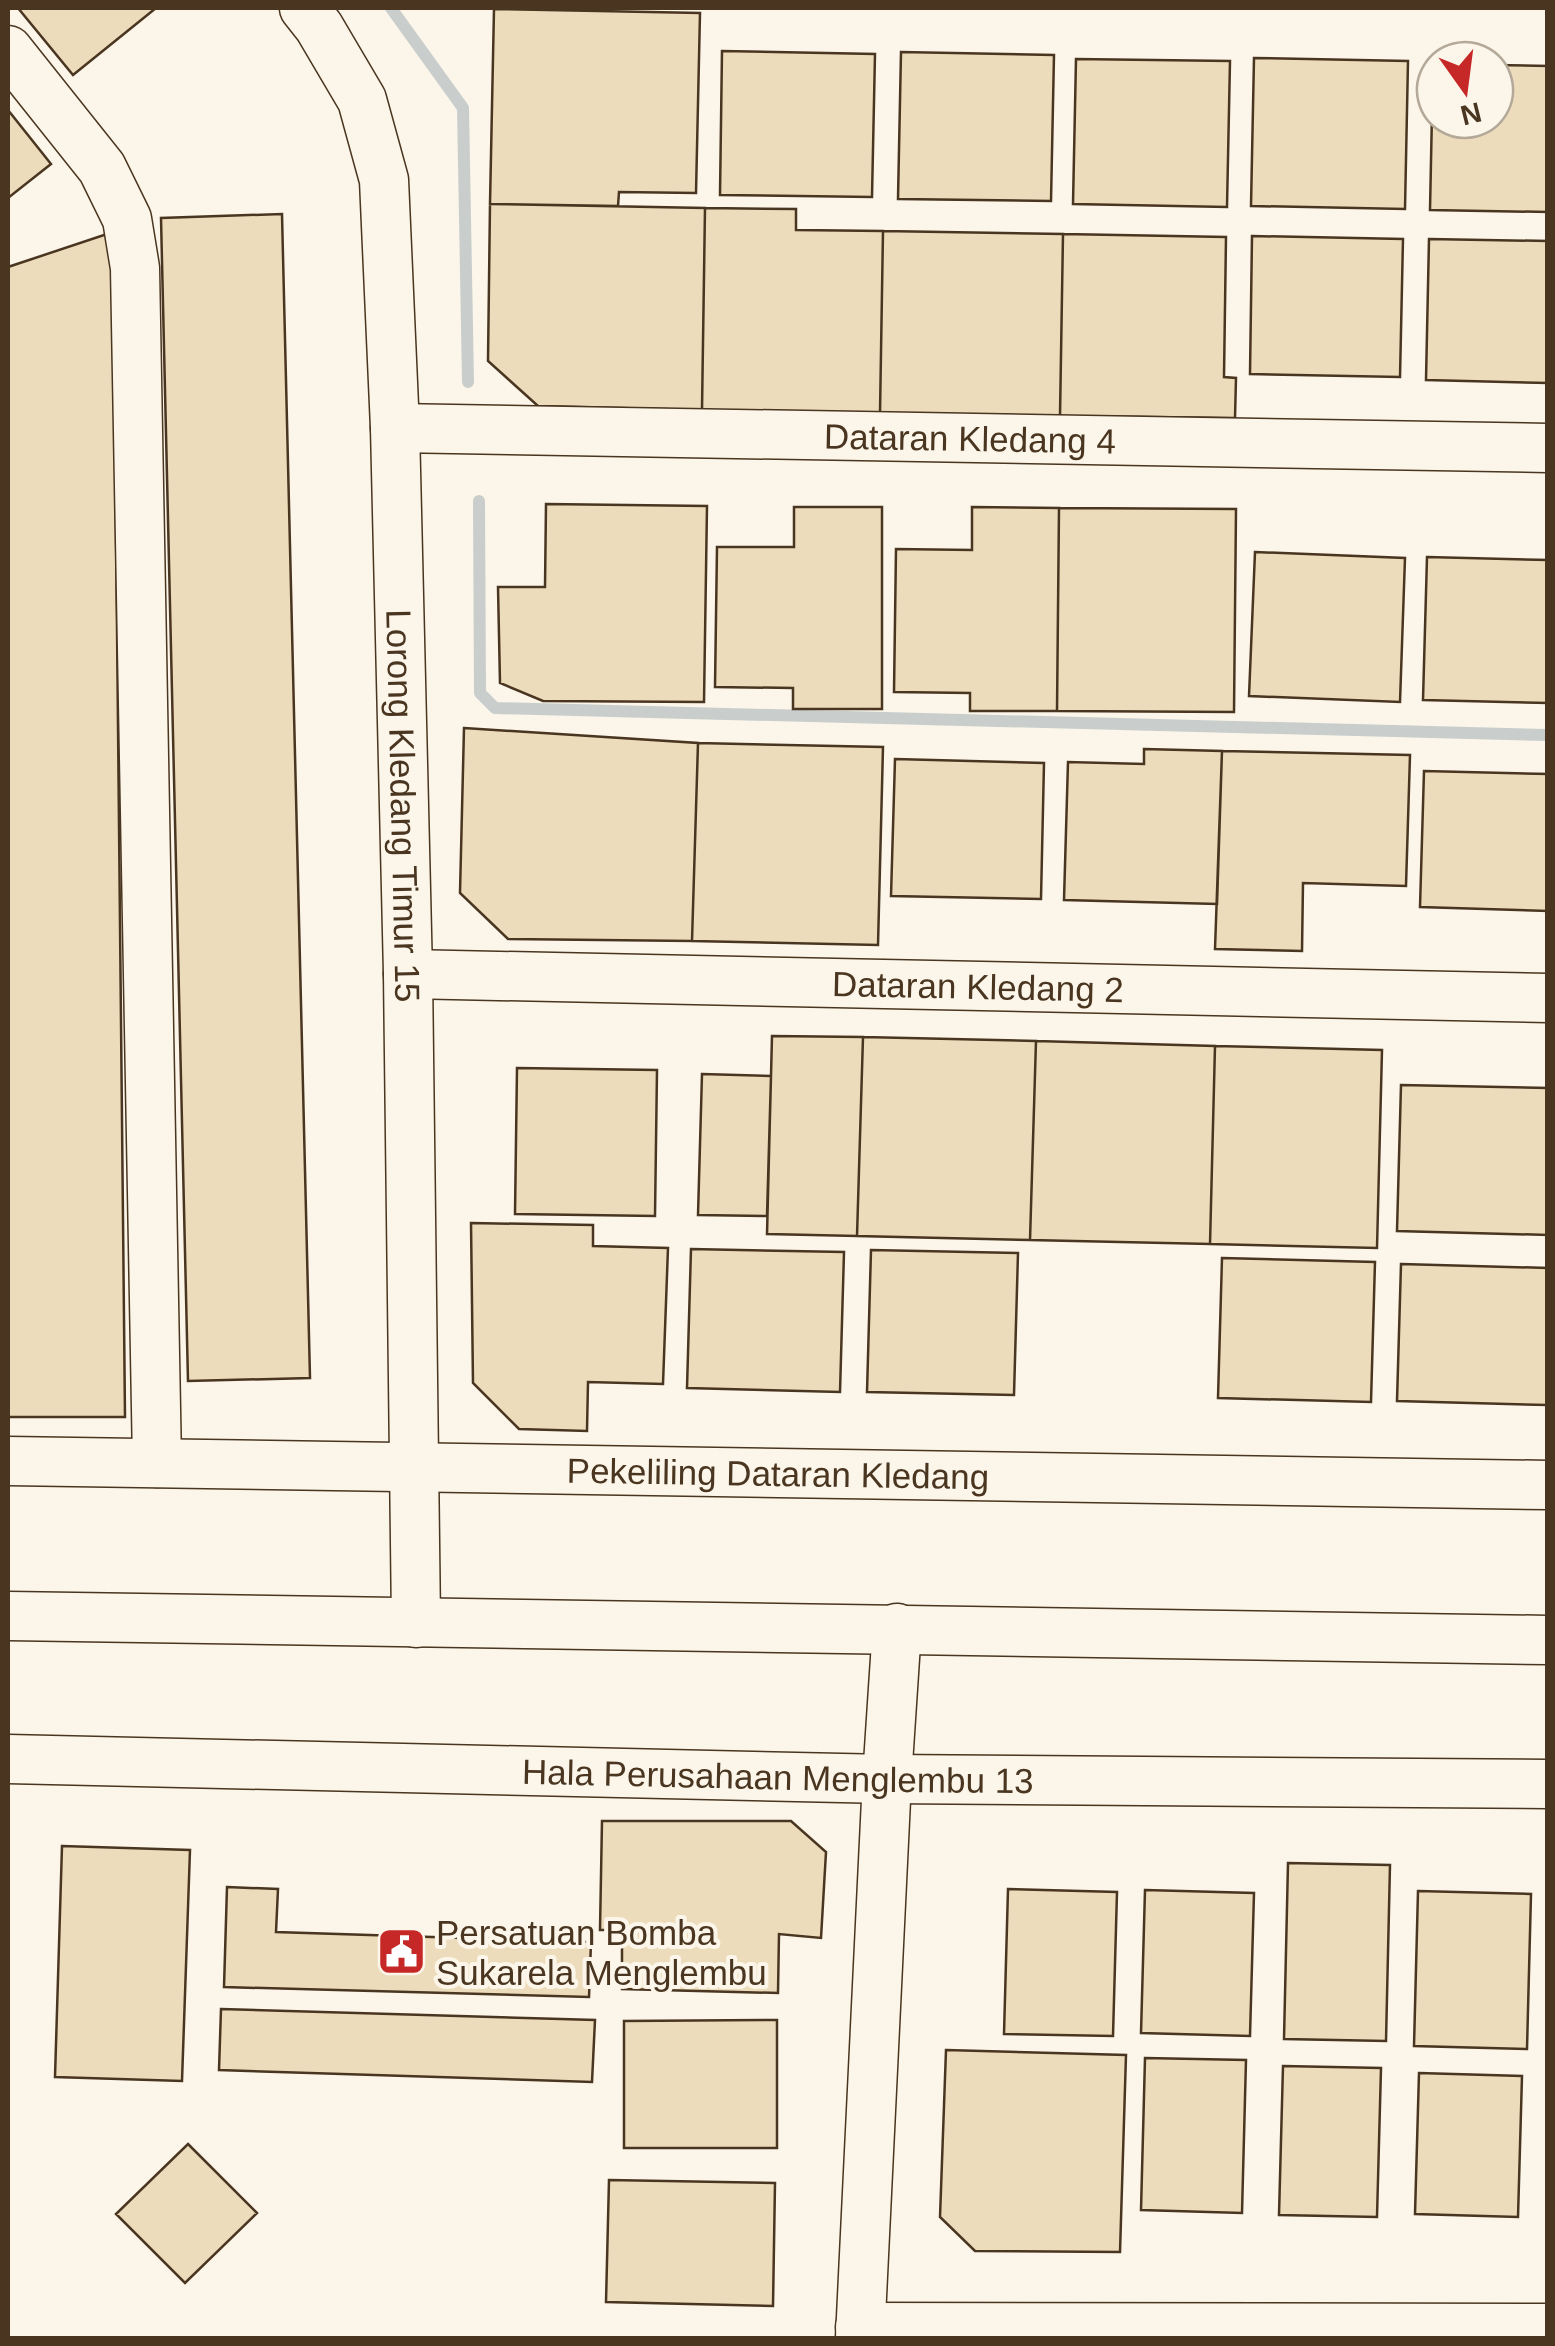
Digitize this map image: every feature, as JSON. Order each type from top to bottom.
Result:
[{"type":"street","name":"Lorong Kledang Timur 15","points":[[304,8],[362,100],[384,180],[395,428],[408,974],[416,1622]]},
{"type":"street","points":[[8,50],[102,168],[127,220],[135,268],[158,1463]]},
{"type":"street","name":"Dataran Kledang 4","points":[[395,428],[1548,448]]},
{"type":"street","name":"Dataran Kledang 2","points":[[408,974],[1548,998]]},
{"type":"street","name":"Pekeliling Dataran Kledang","points":[[8,1461],[1548,1485]]},
{"type":"street","points":[[8,1616],[1548,1640]]},
{"type":"street","points":[[897,1628],[886,1779],[860,2333],[1548,2328]]},
{"type":"street","name":"Hala Perusahaan Menglembu 13","points":[[8,1759],[886,1779],[1548,1784]]},
{"type":"building","points":[[18,8],[156,8],[73,75]]},
{"type":"building","points":[[494,9],[700,13],[696,193],[619,192],[618,206],[490,204]]},
{"type":"building","points":[[722,51],[875,54],[872,197],[720,195]]},
{"type":"building","points":[[901,52],[1054,55],[1051,201],[898,199]]},
{"type":"building","points":[[1254,58],[1408,61],[1405,209],[1251,206]]},
{"type":"building","points":[[1076,59],[1230,61],[1227,207],[1073,204]]},
{"type":"building","points":[[1515,65],[1548,66],[1548,212],[1430,210],[1431,140],[1515,140]]},
{"type":"building","points":[[8,110],[51,164],[8,198]]},
{"type":"building","points":[[490,204],[705,208],[702,410],[538,406],[488,361]]},
{"type":"building","points":[[705,208],[796,209],[796,230],[883,231],[880,413],[702,410]]},
{"type":"building","points":[[282,214],[310,1378],[188,1381],[161,218]]},
{"type":"building","points":[[883,231],[1063,234],[1060,416],[880,413]]},
{"type":"building","points":[[113,232],[125,1417],[8,1417],[8,267]]},
{"type":"building","points":[[1063,234],[1226,237],[1224,377],[1236,378],[1235,418],[1060,416]]},
{"type":"building","points":[[1252,236],[1403,239],[1400,377],[1250,374]]},
{"type":"building","points":[[1429,239],[1548,241],[1548,383],[1426,380]]},
{"type":"building","points":[[546,504],[707,506],[704,702],[543,701],[500,683],[498,587],[545,587]]},
{"type":"building","points":[[794,507],[882,507],[882,709],[793,709],[793,688],[715,687],[717,547],[794,547]]},
{"type":"building","points":[[972,507],[1059,508],[1057,711],[970,711],[970,693],[894,692],[896,549],[972,550]]},
{"type":"building","points":[[1059,508],[1236,509],[1234,712],[1057,711]]},
{"type":"building","points":[[1255,552],[1405,558],[1400,702],[1249,696]]},
{"type":"building","points":[[1427,557],[1548,560],[1548,703],[1423,700]]},
{"type":"building","points":[[464,728],[698,743],[692,941],[508,939],[460,893]]},
{"type":"building","points":[[698,743],[883,747],[878,945],[692,941]]},
{"type":"building","points":[[1144,749],[1222,751],[1217,904],[1064,900],[1068,762],[1144,764]]},
{"type":"building","points":[[1222,751],[1410,755],[1406,886],[1303,883],[1302,951],[1215,949]]},
{"type":"building","points":[[895,759],[1044,763],[1041,899],[891,896]]},
{"type":"building","points":[[1424,771],[1548,774],[1548,911],[1420,907]]},
{"type":"building","points":[[772,1036],[863,1037],[857,1236],[767,1234]]},
{"type":"building","points":[[863,1037],[1036,1041],[1030,1240],[857,1236]]},
{"type":"building","points":[[1036,1041],[1215,1046],[1210,1244],[1030,1240]]},
{"type":"building","points":[[1215,1046],[1382,1050],[1377,1248],[1210,1244]]},
{"type":"building","points":[[517,1068],[657,1070],[655,1216],[515,1214]]},
{"type":"building","points":[[702,1074],[771,1076],[767,1216],[698,1215]]},
{"type":"building","points":[[1401,1085],[1548,1088],[1548,1235],[1397,1231]]},
{"type":"building","points":[[471,1223],[593,1225],[593,1246],[668,1248],[663,1384],[588,1382],[587,1431],[519,1429],[473,1383]]},
{"type":"building","points":[[691,1249],[844,1252],[840,1392],[687,1388]]},
{"type":"building","points":[[871,1250],[1018,1253],[1014,1395],[867,1392]]},
{"type":"building","points":[[1222,1258],[1375,1262],[1371,1402],[1218,1398]]},
{"type":"building","points":[[1401,1264],[1548,1268],[1547,1405],[1397,1401]]},
{"type":"building","points":[[602,1821],[791,1821],[826,1852],[821,1938],[779,1934],[778,1993],[622,1989],[622,1930],[600,1930]]},
{"type":"building","points":[[62,1846],[190,1850],[182,2081],[55,2077]]},
{"type":"building","points":[[1288,1863],[1390,1865],[1386,2041],[1284,2039]]},
{"type":"building","points":[[227,1887],[278,1889],[276,1932],[591,1942],[589,1997],[224,1987]]},
{"type":"building","points":[[1008,1889],[1117,1892],[1113,2036],[1004,2034]]},
{"type":"building","points":[[1145,1890],[1254,1893],[1250,2036],[1141,2033]]},
{"type":"building","points":[[1418,1891],[1531,1894],[1527,2049],[1414,2046]]},
{"type":"building","points":[[221,2009],[595,2020],[592,2082],[219,2070]]},
{"type":"building","points":[[777,2020],[777,2148],[624,2148],[624,2021]]},
{"type":"building","points":[[946,2050],[1126,2055],[1120,2252],[975,2251],[940,2217]]},
{"type":"building","points":[[1145,2058],[1246,2060],[1242,2213],[1141,2210]]},
{"type":"building","points":[[1283,2066],[1381,2068],[1377,2217],[1279,2215]]},
{"type":"building","points":[[1419,2073],[1522,2076],[1518,2217],[1415,2214]]},
{"type":"building","points":[[188,2144],[257,2213],[185,2283],[116,2214]]},
{"type":"building","points":[[609,2180],[775,2183],[773,2306],[606,2302]]},
{"type":"waterway","points":[[391,8],[463,108],[468,382]]},
{"type":"waterway","points":[[479,501],[480,693],[495,708],[1548,735]]},
{"type":"place","name":"Persatuan Bomba Sukarela Menglembu","points":[[401,1952]]}]
